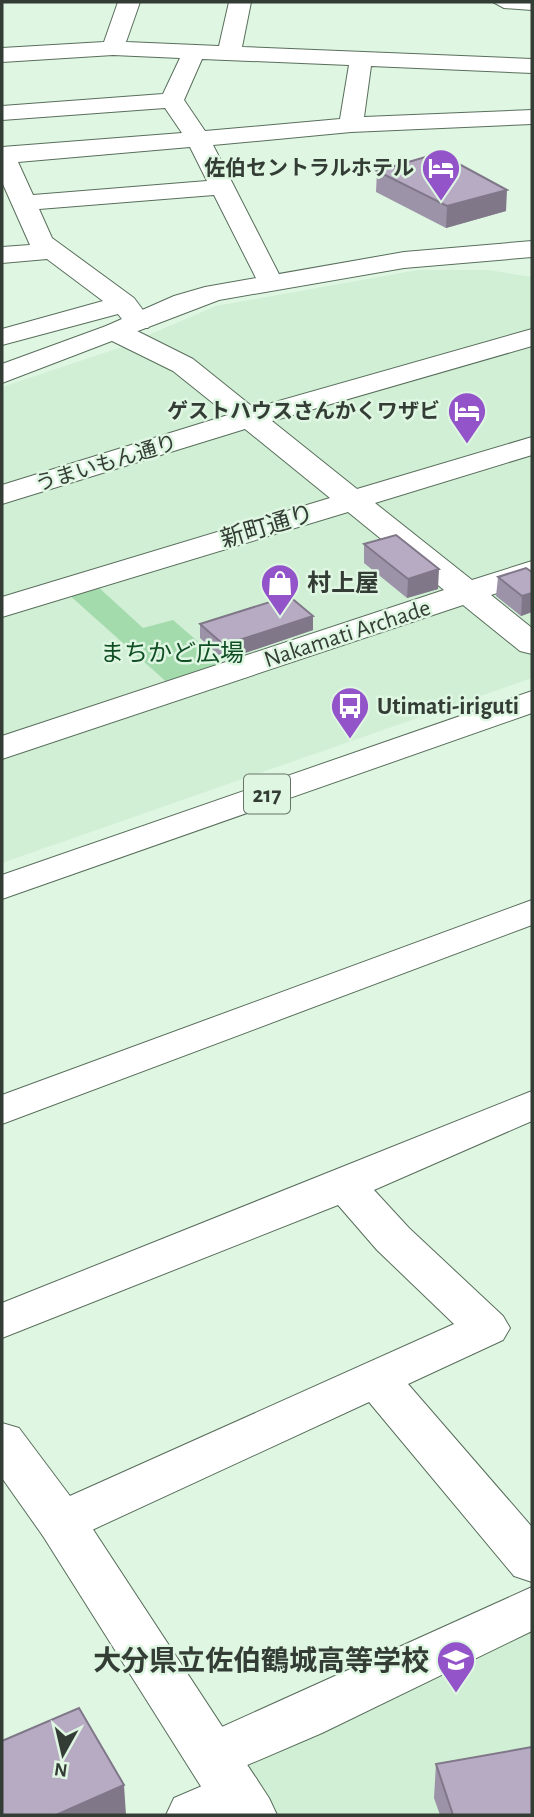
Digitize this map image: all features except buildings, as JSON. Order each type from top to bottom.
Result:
[{"type":"main road","points":[[113,48],[129,2]]},
{"type":"main road","points":[[229,52],[240,2]]},
{"type":"main road","points":[[504,2],[532,4]]},
{"type":"main road","points":[[2,55],[113,48],[532,66]]},
{"type":"main road","points":[[172,100],[194,51]]},
{"type":"main road","points":[[351,125],[361,58]]},
{"type":"main road","points":[[2,113],[172,100]]},
{"type":"main road","points":[[172,100],[198,139],[270,282]]},
{"type":"main road","points":[[532,117],[351,125],[2,155],[41,242],[126,319],[247,419],[532,644]]},
{"type":"main road","points":[[24,203],[222,187]]},
{"type":"main road","points":[[2,374],[126,319],[184,302],[270,282],[404,260],[532,248]]},
{"type":"main road","points":[[2,255],[51,251]]},
{"type":"main road","points":[[2,337],[126,319]]},
{"type":"main road","name":"うまいもん通り","points":[[2,495],[247,419],[532,337]]},
{"type":"main road","name":"新町通り","points":[[2,607],[532,446]]},
{"type":"main road","name":"Nakamati Archade","points":[[2,748],[532,571]]},
{"type":"main road","name":"217","points":[[2,888],[532,701]]},
{"type":"main road","points":[[2,1110],[532,912]]},
{"type":"main road","points":[[2,1321],[345,1185],[532,1105]]},
{"type":"main road","points":[[61,1522],[378,1381],[487,1328],[393,1239],[345,1185]]},
{"type":"main road","points":[[378,1381],[532,1562]]},
{"type":"main road","points":[[6,1457],[61,1522],[223,1795],[303,1717],[532,1608]]},
{"type":"shaded area","points":[[418,270],[488,270],[532,277],[532,333],[251,416],[139,339],[216,306]]},
{"type":"shaded area","points":[[532,339],[532,444],[353,498],[252,419]]},
{"type":"shaded area","points":[[131,344],[170,368],[237,419],[2,493],[2,387]]},
{"type":"shaded area","points":[[246,421],[347,500],[2,605],[2,497]]},
{"type":"shaded area","points":[[532,449],[532,637],[358,502]]},
{"type":"shaded area","points":[[350,504],[532,650],[532,678],[2,863],[2,612]]},
{"type":"shaded area","name":"大分県立佐伯鶴城高等学校","points":[[532,1627],[532,1815],[260,1815],[225,1761]]},
{"type":"green space","name":"まちかど広場","points":[[96,585],[143,628],[173,620],[226,666],[170,685],[67,593]]},
{"type":"place","name":"佐伯セントラルホテル","points":[[441,202]]},
{"type":"place","name":"ゲストハウスさんかくワザビ","points":[[467,445]]},
{"type":"place","name":"村上屋","points":[[280,617]]},
{"type":"place","name":"Utimati-iriguti","points":[[350,740]]},
{"type":"place","name":"大分県立佐伯鶴城高等学校","points":[[456,1694]]}]
